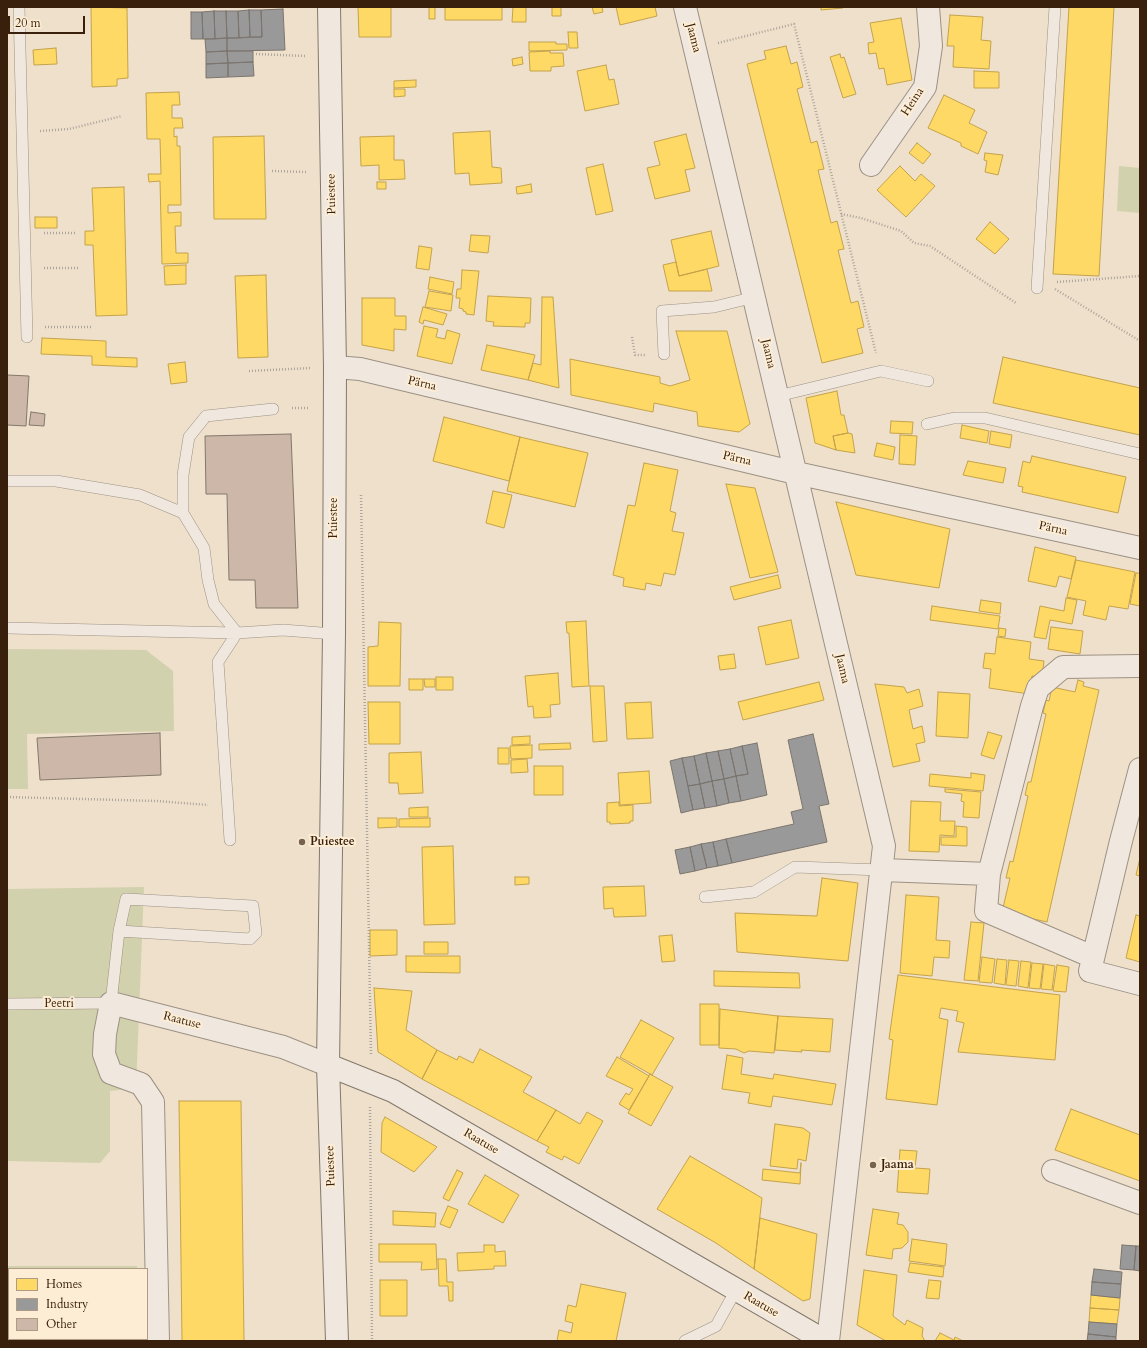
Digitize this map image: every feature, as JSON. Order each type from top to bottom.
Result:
[{"type":"street","name":"Puiestee","points":[[329,7],[335,368],[334,634],[328,1065],[337,1341]]},
{"type":"street","name":"Jaama","points":[[685,7],[884,846],[828,1341]]},
{"type":"street","name":"Heina","points":[[871,165],[925,87],[931,46],[928,7]]},
{"type":"street","name":"Pärna","points":[[335,368],[360,369],[796,473],[1140,548]]},
{"type":"street","points":[[1093,958],[986,911],[989,874],[1032,706],[1038,688],[1063,667],[1140,666]]},
{"type":"street","points":[[1140,769],[1090,971],[1140,984]]},
{"type":"street","points":[[882,870],[989,874]]},
{"type":"street","points":[[111,1003],[105,1034],[104,1054],[111,1073],[141,1084],[153,1102],[158,1341]]},
{"type":"street","name":"Raatuse","points":[[111,1003],[283,1047],[393,1091],[825,1341]]},
{"type":"street","points":[[1053,1171],[1140,1203]]},
{"type":"lane","points":[[19,7],[27,332]]},
{"type":"lane","points":[[1037,288],[1054,7]]},
{"type":"lane","points":[[664,354],[662,311],[714,307],[755,297]]},
{"type":"lane","points":[[778,396],[881,371],[928,381]]},
{"type":"lane","points":[[237,633],[214,604],[208,580],[204,548],[182,513],[183,475],[189,437],[206,416],[273,409]]},
{"type":"lane","points":[[927,424],[954,418],[985,418],[1140,454]]},
{"type":"lane","points":[[7,481],[56,481],[140,495],[182,513]]},
{"type":"lane","points":[[7,628],[237,633],[284,630],[334,634]]},
{"type":"lane","points":[[230,840],[218,662],[237,633]]},
{"type":"lane","points":[[705,897],[754,892],[795,868],[882,870]]},
{"type":"lane","points":[[111,1003],[119,931],[126,899],[253,906],[256,933],[250,940],[119,931]]},
{"type":"lane","name":"Peetri","points":[[7,1004],[111,1003]]},
{"type":"lane","points":[[685,1341],[716,1326],[736,1290]]},
{"type":"path","points":[[696,49],[794,24],[881,371]]},
{"type":"path","points":[[256,54],[329,56]]},
{"type":"path","points":[[22,133],[70,129],[122,116]]},
{"type":"path","points":[[272,171],[310,172]]},
{"type":"path","points":[[841,214],[861,218],[901,231],[914,243],[930,246],[1016,303]]},
{"type":"path","points":[[24,233],[77,233]]},
{"type":"path","points":[[25,268],[78,268]]},
{"type":"path","points":[[1051,282],[1086,281],[1140,276]]},
{"type":"path","points":[[1051,286],[1140,341]]},
{"type":"path","points":[[27,332],[92,327]]},
{"type":"path","points":[[632,337],[635,355]]},
{"type":"path","points":[[250,371],[335,368]]},
{"type":"path","points":[[291,408],[310,408]]},
{"type":"path","points":[[361,494],[371,1082],[369,1127],[372,1341]]},
{"type":"path","points":[[7,797],[156,801],[228,807]]},
{"type":"green space","points":[[1119,166],[1140,168],[1140,213],[1117,211]]},
{"type":"green space","points":[[7,649],[146,650],[173,671],[174,731],[27,734],[28,789],[7,789]]},
{"type":"green space","points":[[144,887],[136,1088],[110,1091],[110,1151],[100,1163],[7,1161],[7,889]]},
{"type":"green space","points":[[7,1266],[137,1266],[137,1268],[8,1268],[8,1340],[138,1341],[7,1341]]},
{"type":"building: Homes","points":[[91,7],[127,8],[128,78],[117,79],[117,86],[92,87]]},
{"type":"building: Homes","points":[[358,7],[391,7],[391,37],[359,37]]},
{"type":"building: Homes","points":[[429,7],[435,7],[435,19],[429,19]]},
{"type":"building: Homes","points":[[445,7],[502,7],[502,20],[445,20]]},
{"type":"building: Homes","points":[[513,7],[526,7],[526,22],[512,22]]},
{"type":"building: Homes","points":[[552,7],[561,7],[561,16],[552,16]]},
{"type":"building: Homes","points":[[592,7],[602,7],[603,12],[594,14]]},
{"type":"building: Homes","points":[[616,7],[655,7],[657,16],[620,25]]},
{"type":"building: Homes","points":[[821,7],[843,7],[843,8],[821,10]]},
{"type":"building: Homes","points":[[1069,7],[1114,7],[1099,276],[1053,274]]},
{"type":"building: Homes","points":[[950,15],[983,17],[981,40],[991,41],[989,69],[953,67],[954,46],[947,46]]},
{"type":"building: Homes","points":[[901,18],[912,80],[887,85],[884,68],[879,69],[876,53],[869,54],[868,43],[874,42],[870,23]]},
{"type":"building: Homes","points":[[568,32],[577,32],[578,48],[569,48]]},
{"type":"building: Homes","points":[[529,42],[556,42],[556,44],[567,44],[567,50],[529,51]]},
{"type":"building: Homes","points":[[786,46],[791,64],[797,62],[803,87],[797,89],[811,143],[817,141],[824,169],[818,170],[831,223],[837,221],[844,249],[838,250],[851,303],[858,301],[864,327],[857,329],[863,353],[822,363],[747,64],[766,59],[764,51]]},
{"type":"building: Homes","points":[[56,48],[57,64],[34,65],[33,50]]},
{"type":"building: Homes","points":[[550,51],[550,53],[563,53],[564,66],[551,67],[551,71],[530,71],[529,52]]},
{"type":"building: Homes","points":[[840,54],[841,58],[844,57],[856,94],[843,98],[830,57]]},
{"type":"building: Homes","points":[[522,57],[523,64],[513,66],[512,59]]},
{"type":"building: Homes","points":[[606,65],[609,80],[614,79],[619,104],[585,111],[577,71]]},
{"type":"building: Homes","points":[[974,71],[999,72],[999,88],[974,88]]},
{"type":"building: Homes","points":[[416,80],[416,87],[394,88],[394,81]]},
{"type":"building: Homes","points":[[394,89],[405,89],[405,96],[394,97]]},
{"type":"building: Homes","points":[[179,92],[180,105],[172,105],[172,118],[182,118],[183,128],[174,128],[174,137],[177,136],[177,146],[180,146],[181,205],[168,205],[168,213],[181,212],[181,226],[175,226],[176,253],[188,253],[188,263],[162,264],[160,181],[149,182],[148,174],[161,174],[160,139],[147,139],[146,93]]},
{"type":"building: Homes","points":[[944,95],[975,110],[969,123],[987,132],[978,154],[961,146],[961,143],[928,128]]},
{"type":"building: Homes","points":[[490,131],[492,167],[501,168],[502,183],[470,185],[469,173],[455,174],[453,133]]},
{"type":"building: Homes","points":[[686,134],[695,168],[685,170],[690,191],[655,199],[647,168],[660,165],[654,142]]},
{"type":"building: Homes","points":[[264,136],[266,219],[214,219],[213,137]]},
{"type":"building: Homes","points":[[394,136],[394,160],[404,160],[405,179],[379,180],[379,165],[361,166],[360,137]]},
{"type":"building: Homes","points":[[917,143],[931,154],[923,164],[909,153]]},
{"type":"building: Homes","points":[[985,153],[1003,155],[998,175],[985,172],[987,161],[984,160]]},
{"type":"building: Homes","points":[[603,164],[613,211],[596,215],[586,168]]},
{"type":"building: Homes","points":[[900,166],[915,181],[921,174],[935,186],[906,217],[877,190]]},
{"type":"building: Homes","points":[[377,182],[386,182],[386,189],[377,189]]},
{"type":"building: Homes","points":[[531,184],[532,192],[517,194],[516,187]]},
{"type":"building: Homes","points":[[124,187],[127,315],[96,316],[93,245],[85,245],[85,231],[94,231],[92,188]]},
{"type":"building: Homes","points":[[35,217],[57,217],[57,228],[35,228]]},
{"type":"building: Homes","points":[[990,222],[1009,239],[995,254],[976,239]]},
{"type":"building: Homes","points":[[711,231],[719,266],[679,276],[671,240]]},
{"type":"building: Homes","points":[[471,235],[490,236],[488,253],[469,251]]},
{"type":"building: Homes","points":[[419,246],[432,248],[429,270],[416,268]]},
{"type":"building: Homes","points":[[676,262],[679,276],[707,269],[712,291],[669,291],[663,265]]},
{"type":"building: Homes","points":[[186,265],[186,284],[165,285],[164,266]]},
{"type":"building: Homes","points":[[462,270],[479,271],[474,315],[466,314],[463,309],[459,308],[460,298],[456,298],[457,289],[461,289]]},
{"type":"building: Homes","points":[[266,275],[268,357],[238,358],[235,276]]},
{"type":"building: Homes","points":[[430,277],[454,282],[452,294],[428,289]]},
{"type":"building: Homes","points":[[429,291],[453,295],[451,311],[425,307]]},
{"type":"building: Homes","points":[[488,296],[531,298],[530,323],[525,323],[525,327],[493,326],[494,322],[486,321]]},
{"type":"building: Homes","points":[[542,297],[553,297],[559,388],[528,380],[533,363],[541,365]]},
{"type":"building: Homes","points":[[362,298],[395,298],[395,316],[406,316],[406,330],[394,329],[394,351],[362,345]]},
{"type":"building: Homes","points":[[423,307],[447,314],[443,325],[424,320],[423,324],[419,322]]},
{"type":"building: Homes","points":[[424,326],[438,329],[436,337],[445,339],[447,330],[460,334],[452,364],[417,356]]},
{"type":"building: Homes","points":[[676,331],[727,331],[750,424],[739,432],[698,426],[697,412],[654,403],[653,412],[571,395],[570,359],[660,377],[660,383],[670,386],[690,380]]},
{"type":"building: Homes","points":[[42,338],[106,341],[106,357],[137,358],[137,367],[92,365],[92,356],[41,354]]},
{"type":"building: Homes","points":[[487,345],[535,355],[528,380],[481,370]]},
{"type":"building: Homes","points":[[1003,357],[1140,388],[1140,435],[993,403]]},
{"type":"building: Homes","points":[[185,362],[187,382],[171,384],[168,364]]},
{"type":"building: Homes","points":[[837,391],[841,415],[844,415],[848,433],[833,436],[836,450],[815,443],[806,398]]},
{"type":"building: Homes","points":[[444,417],[520,437],[509,481],[433,461]]},
{"type":"building: Homes","points":[[891,421],[913,422],[912,434],[890,433]]},
{"type":"building: Homes","points":[[962,425],[989,431],[987,443],[960,438]]},
{"type":"building: Homes","points":[[991,431],[1012,435],[1010,448],[989,444]]},
{"type":"building: Homes","points":[[848,433],[852,434],[855,453],[836,450],[833,436]]},
{"type":"building: Homes","points":[[900,435],[917,436],[915,465],[899,464]]},
{"type":"building: Homes","points":[[520,437],[588,453],[575,507],[507,491]]},
{"type":"building: Homes","points":[[877,443],[895,447],[893,460],[874,456]]},
{"type":"building: Homes","points":[[1032,456],[1126,477],[1118,513],[1022,492],[1023,487],[1018,486],[1023,461],[1030,463]]},
{"type":"building: Homes","points":[[968,461],[1006,468],[1003,483],[963,475]]},
{"type":"building: Homes","points":[[644,463],[678,470],[670,511],[676,513],[672,531],[684,533],[675,575],[664,573],[661,586],[646,583],[645,590],[623,586],[624,578],[613,575],[628,505],[635,506]]},
{"type":"building: Homes","points":[[726,484],[755,488],[778,572],[750,578]]},
{"type":"building: Homes","points":[[493,491],[512,495],[504,528],[486,523]]},
{"type":"building: Homes","points":[[836,502],[950,529],[939,588],[856,575]]},
{"type":"building: Homes","points":[[1035,547],[1076,557],[1071,579],[1059,576],[1056,587],[1028,581]]},
{"type":"building: Homes","points":[[1076,560],[1135,572],[1128,609],[1109,606],[1106,620],[1083,615],[1086,601],[1067,597]]},
{"type":"building: Homes","points":[[1136,573],[1140,573],[1140,606],[1130,604]]},
{"type":"building: Homes","points":[[778,575],[781,588],[734,600],[730,587]]},
{"type":"building: Homes","points":[[1066,598],[1077,600],[1072,624],[1050,620],[1046,639],[1034,637],[1040,606],[1064,611]]},
{"type":"building: Homes","points":[[981,600],[1001,603],[1000,614],[979,611]]},
{"type":"building: Homes","points":[[932,606],[1000,616],[998,629],[930,620]]},
{"type":"building: Homes","points":[[791,620],[799,658],[766,665],[758,627]]},
{"type":"building: Homes","points":[[586,621],[589,686],[572,687],[569,633],[567,633],[566,622]]},
{"type":"building: Homes","points":[[379,622],[401,623],[400,686],[368,686],[368,647],[378,646]]},
{"type":"building: Homes","points":[[1051,627],[1083,631],[1080,654],[1048,649]]},
{"type":"building: Homes","points":[[999,628],[1006,629],[1005,637],[998,636]]},
{"type":"building: Homes","points":[[997,637],[1031,642],[1029,659],[1044,661],[1042,677],[1032,676],[1029,694],[989,688],[991,669],[983,668],[985,653],[995,654]]},
{"type":"building: Homes","points":[[734,654],[736,668],[720,670],[718,656]]},
{"type":"building: Homes","points":[[558,673],[560,704],[550,705],[551,717],[534,718],[533,706],[528,707],[525,676]]},
{"type":"building: Homes","points":[[436,677],[453,677],[453,690],[436,690]]},
{"type":"building: Homes","points":[[409,679],[423,679],[423,690],[409,690]]},
{"type":"building: Homes","points":[[424,679],[435,679],[435,687],[425,687]]},
{"type":"building: Homes","points":[[1078,680],[1084,682],[1083,686],[1099,690],[1047,922],[1002,912],[1010,878],[1006,878],[1010,861],[1013,862],[1028,796],[1025,795],[1028,782],[1031,782],[1046,714],[1043,713],[1046,700],[1049,701],[1052,687],[1075,692]]},
{"type":"building: Homes","points":[[819,682],[824,700],[743,720],[738,702]]},
{"type":"building: Homes","points":[[875,684],[904,687],[907,693],[919,689],[923,706],[909,710],[913,729],[922,726],[925,742],[916,744],[920,761],[893,767]]},
{"type":"building: Homes","points":[[590,686],[604,686],[607,741],[593,742]]},
{"type":"building: Homes","points":[[938,692],[970,694],[968,738],[936,736]]},
{"type":"building: Homes","points":[[368,702],[400,702],[400,744],[369,744]]},
{"type":"building: Homes","points":[[651,702],[653,738],[627,739],[625,703]]},
{"type":"building: Homes","points":[[988,732],[1002,736],[994,759],[981,755]]},
{"type":"building: Homes","points":[[530,736],[530,744],[512,745],[512,737]]},
{"type":"building: Homes","points":[[570,743],[571,749],[539,750],[539,744]]},
{"type":"building: Homes","points":[[532,745],[532,758],[511,759],[510,746]]},
{"type":"building: Homes","points":[[498,748],[509,748],[509,764],[498,764]]},
{"type":"building: Homes","points":[[421,752],[423,793],[399,794],[398,783],[389,783],[389,753]]},
{"type":"building: Homes","points":[[527,759],[528,772],[511,773],[511,760]]},
{"type":"building: Homes","points":[[534,766],[563,766],[563,795],[534,795]]},
{"type":"building: Homes","points":[[649,771],[651,803],[620,805],[618,773]]},
{"type":"building: Homes","points":[[971,773],[985,775],[983,791],[929,786],[930,774],[971,778]]},
{"type":"building: Homes","points":[[945,789],[981,792],[979,818],[963,817],[964,802],[961,801],[962,794],[945,792]]},
{"type":"building: Homes","points":[[911,801],[941,802],[940,821],[955,821],[954,836],[940,835],[939,852],[909,851]]},
{"type":"building: Homes","points":[[619,802],[619,806],[633,805],[633,821],[630,821],[630,823],[610,824],[610,822],[607,822],[607,803]]},
{"type":"building: Homes","points":[[428,807],[428,817],[409,817],[409,808]]},
{"type":"building: Homes","points":[[378,818],[397,818],[397,827],[378,828]]},
{"type":"building: Homes","points":[[430,818],[430,827],[399,827],[399,819]]},
{"type":"building: Homes","points":[[956,826],[967,827],[967,846],[941,845],[941,837],[956,837]]},
{"type":"building: Homes","points":[[453,846],[455,924],[424,925],[422,847]]},
{"type":"building: Homes","points":[[1140,858],[1140,876],[1136,875]]},
{"type":"building: Homes","points":[[515,877],[529,877],[529,884],[515,885]]},
{"type":"building: Homes","points":[[822,878],[858,883],[848,961],[737,952],[735,913],[817,916]]},
{"type":"building: Homes","points":[[644,886],[646,916],[614,917],[613,908],[604,909],[603,887]]},
{"type":"building: Homes","points":[[906,895],[939,897],[936,940],[950,941],[949,958],[934,957],[932,976],[900,973]]},
{"type":"building: Homes","points":[[1136,915],[1140,916],[1140,962],[1126,958]]},
{"type":"building: Homes","points":[[971,922],[984,923],[978,981],[964,980]]},
{"type":"building: Homes","points":[[370,930],[397,930],[397,955],[370,956]]},
{"type":"building: Homes","points":[[672,935],[675,961],[662,962],[659,936]]},
{"type":"building: Homes","points":[[424,942],[448,942],[448,954],[424,954]]},
{"type":"building: Homes","points":[[406,956],[460,956],[460,973],[406,972]]},
{"type":"building: Homes","points":[[982,957],[995,959],[992,983],[979,982]]},
{"type":"building: Homes","points":[[997,959],[1007,960],[1005,985],[994,983]]},
{"type":"building: Homes","points":[[1009,960],[1019,961],[1016,986],[1006,985]]},
{"type":"building: Homes","points":[[1021,961],[1031,962],[1028,988],[1018,986]]},
{"type":"building: Homes","points":[[1032,963],[1043,964],[1040,989],[1029,988]]},
{"type":"building: Homes","points":[[1044,964],[1055,966],[1052,990],[1041,989]]},
{"type":"building: Homes","points":[[1057,965],[1069,967],[1066,992],[1053,991]]},
{"type":"building: Homes","points":[[714,971],[799,973],[800,988],[714,986]]},
{"type":"building: Homes","points":[[898,975],[1060,995],[1055,1060],[958,1052],[964,1023],[956,1021],[958,1011],[941,1008],[939,1018],[948,1020],[937,1105],[886,1099],[893,1040],[889,1039]]},
{"type":"building: Homes","points":[[374,988],[412,991],[406,1030],[437,1050],[422,1079],[378,1052]]},
{"type":"building: Homes","points":[[700,1004],[719,1004],[719,1045],[700,1045]]},
{"type":"building: Homes","points":[[720,1009],[778,1016],[774,1053],[749,1051],[744,1053],[736,1049],[719,1048]]},
{"type":"building: Homes","points":[[778,1016],[833,1019],[830,1052],[775,1050]]},
{"type":"building: Homes","points":[[641,1020],[674,1038],[652,1075],[620,1057]]},
{"type":"building: Homes","points":[[480,1049],[532,1077],[523,1092],[556,1110],[537,1141],[422,1079],[437,1050],[457,1060],[459,1056],[473,1063]]},
{"type":"building: Homes","points":[[727,1055],[743,1058],[741,1074],[773,1079],[774,1074],[836,1084],[832,1105],[773,1096],[771,1107],[748,1103],[750,1093],[722,1089]]},
{"type":"building: Homes","points":[[617,1057],[649,1076],[629,1110],[619,1104],[626,1093],[629,1095],[633,1089],[606,1076]]},
{"type":"building: Homes","points":[[650,1074],[673,1087],[651,1126],[628,1113]]},
{"type":"building: Homes","points":[[179,1101],[241,1101],[244,1341],[182,1341]]},
{"type":"building: Homes","points":[[1071,1109],[1140,1135],[1140,1181],[1055,1150]]},
{"type":"building: Homes","points":[[556,1110],[580,1124],[587,1112],[603,1121],[579,1164],[564,1156],[562,1160],[546,1152],[549,1147],[537,1141]]},
{"type":"building: Homes","points":[[385,1117],[437,1147],[414,1172],[381,1152],[382,1123]]},
{"type":"building: Homes","points":[[775,1124],[803,1128],[810,1133],[806,1161],[798,1159],[797,1169],[770,1166]]},
{"type":"building: Homes","points":[[900,1150],[917,1151],[915,1168],[930,1169],[928,1194],[897,1192]]},
{"type":"building: Homes","points":[[690,1156],[762,1198],[754,1269],[716,1243],[657,1209]]},
{"type":"building: Homes","points":[[801,1163],[800,1184],[762,1180],[763,1169],[800,1173]]},
{"type":"building: Homes","points":[[457,1170],[463,1173],[449,1201],[443,1198]]},
{"type":"building: Homes","points":[[485,1175],[519,1195],[503,1223],[468,1204]]},
{"type":"building: Homes","points":[[448,1206],[458,1210],[450,1228],[440,1224]]},
{"type":"building: Homes","points":[[873,1209],[899,1213],[897,1224],[903,1225],[908,1232],[908,1242],[902,1248],[893,1249],[892,1259],[866,1255]]},
{"type":"building: Homes","points":[[393,1211],[436,1213],[435,1227],[393,1225]]},
{"type":"building: Homes","points":[[760,1218],[817,1234],[810,1299],[803,1301],[754,1269]]},
{"type":"building: Homes","points":[[912,1239],[947,1244],[945,1266],[909,1261]]},
{"type":"building: Homes","points":[[379,1244],[436,1244],[437,1269],[421,1270],[422,1262],[379,1262]]},
{"type":"building: Homes","points":[[484,1245],[495,1245],[495,1252],[505,1251],[506,1266],[494,1266],[494,1269],[458,1271],[457,1253],[484,1252]]},
{"type":"building: Homes","points":[[438,1259],[446,1259],[447,1282],[453,1282],[453,1301],[449,1301],[448,1286],[439,1286]]},
{"type":"building: Homes","points":[[910,1263],[944,1267],[943,1277],[908,1272]]},
{"type":"building: Homes","points":[[864,1270],[897,1275],[893,1316],[905,1325],[907,1320],[923,1328],[922,1336],[925,1341],[886,1341],[857,1325]]},
{"type":"building: Homes","points":[[380,1280],[407,1280],[407,1316],[380,1316]]},
{"type":"building: Homes","points":[[929,1280],[941,1281],[939,1299],[926,1298]]},
{"type":"building: Homes","points":[[581,1284],[626,1293],[616,1341],[557,1341],[559,1330],[571,1333],[573,1323],[565,1321],[568,1305],[576,1307]]},
{"type":"building: Homes","points":[[1091,1295],[1120,1298],[1119,1310],[1090,1308]]},
{"type":"building: Homes","points":[[1090,1308],[1119,1310],[1117,1324],[1089,1322]]},
{"type":"building: Homes","points":[[940,1333],[954,1340],[955,1337],[963,1341],[935,1341]]},
{"type":"building: Industry","points":[[283,9],[285,50],[227,51],[227,38],[262,37],[261,10]]},
{"type":"building: Industry","points":[[249,10],[261,10],[262,37],[250,37]]},
{"type":"building: Industry","points":[[249,10],[250,37],[239,38],[238,11]]},
{"type":"building: Industry","points":[[214,11],[226,11],[227,38],[215,39]]},
{"type":"building: Industry","points":[[214,11],[215,39],[203,39],[202,12]]},
{"type":"building: Industry","points":[[226,11],[238,11],[239,38],[227,38]]},
{"type":"building: Industry","points":[[191,12],[202,12],[203,39],[191,39]]},
{"type":"building: Industry","points":[[227,38],[227,51],[206,52],[205,39]]},
{"type":"building: Industry","points":[[227,51],[228,63],[206,64],[206,52]]},
{"type":"building: Industry","points":[[227,51],[253,51],[253,62],[228,63]]},
{"type":"building: Industry","points":[[253,62],[254,76],[228,77],[228,63]]},
{"type":"building: Industry","points":[[228,63],[228,77],[206,78],[206,64]]},
{"type":"building: Industry","points":[[813,734],[829,804],[819,806],[827,842],[732,863],[726,839],[794,824],[791,812],[803,809],[788,740]]},
{"type":"building: Industry","points":[[757,743],[767,795],[741,801],[736,776],[748,774],[742,746]]},
{"type":"building: Industry","points":[[742,746],[748,774],[736,776],[730,749]]},
{"type":"building: Industry","points":[[730,749],[736,776],[724,779],[718,751]]},
{"type":"building: Industry","points":[[718,751],[724,779],[712,781],[706,753]]},
{"type":"building: Industry","points":[[706,753],[712,781],[700,784],[694,756]]},
{"type":"building: Industry","points":[[694,756],[700,784],[688,786],[682,758]]},
{"type":"building: Industry","points":[[682,758],[693,810],[681,813],[670,761]]},
{"type":"building: Industry","points":[[736,776],[741,801],[729,803],[724,779]]},
{"type":"building: Industry","points":[[724,779],[729,803],[717,806],[712,781]]},
{"type":"building: Industry","points":[[712,781],[717,806],[705,808],[700,784]]},
{"type":"building: Industry","points":[[700,784],[705,808],[693,810],[688,786]]},
{"type":"building: Industry","points":[[726,839],[732,863],[718,866],[713,842]]},
{"type":"building: Industry","points":[[713,842],[718,866],[707,868],[701,844]]},
{"type":"building: Industry","points":[[701,844],[707,868],[695,871],[690,847]]},
{"type":"building: Industry","points":[[690,847],[695,871],[680,874],[675,850]]},
{"type":"building: Industry","points":[[1122,1245],[1136,1246],[1134,1270],[1120,1269]]},
{"type":"building: Industry","points":[[1136,1246],[1140,1246],[1140,1271],[1134,1270]]},
{"type":"building: Industry","points":[[1094,1269],[1122,1272],[1121,1284],[1092,1282]]},
{"type":"building: Industry","points":[[1092,1282],[1121,1284],[1120,1298],[1091,1295]]},
{"type":"building: Industry","points":[[1089,1322],[1117,1324],[1116,1337],[1088,1334]]},
{"type":"building: Industry","points":[[1088,1334],[1116,1337],[1116,1341],[1087,1341]]},
{"type":"building: Other","points":[[7,375],[29,376],[26,426],[7,425]]},
{"type":"building: Other","points":[[31,412],[45,414],[44,426],[29,425]]},
{"type":"building: Other","points":[[291,434],[298,608],[256,608],[255,580],[229,580],[227,494],[206,494],[205,436]]},
{"type":"building: Other","points":[[160,733],[161,775],[40,780],[37,738]]},
{"type":"place","name":"Puiestee","points":[[302,842]]},
{"type":"place","name":"Jaama","points":[[873,1165]]}]
